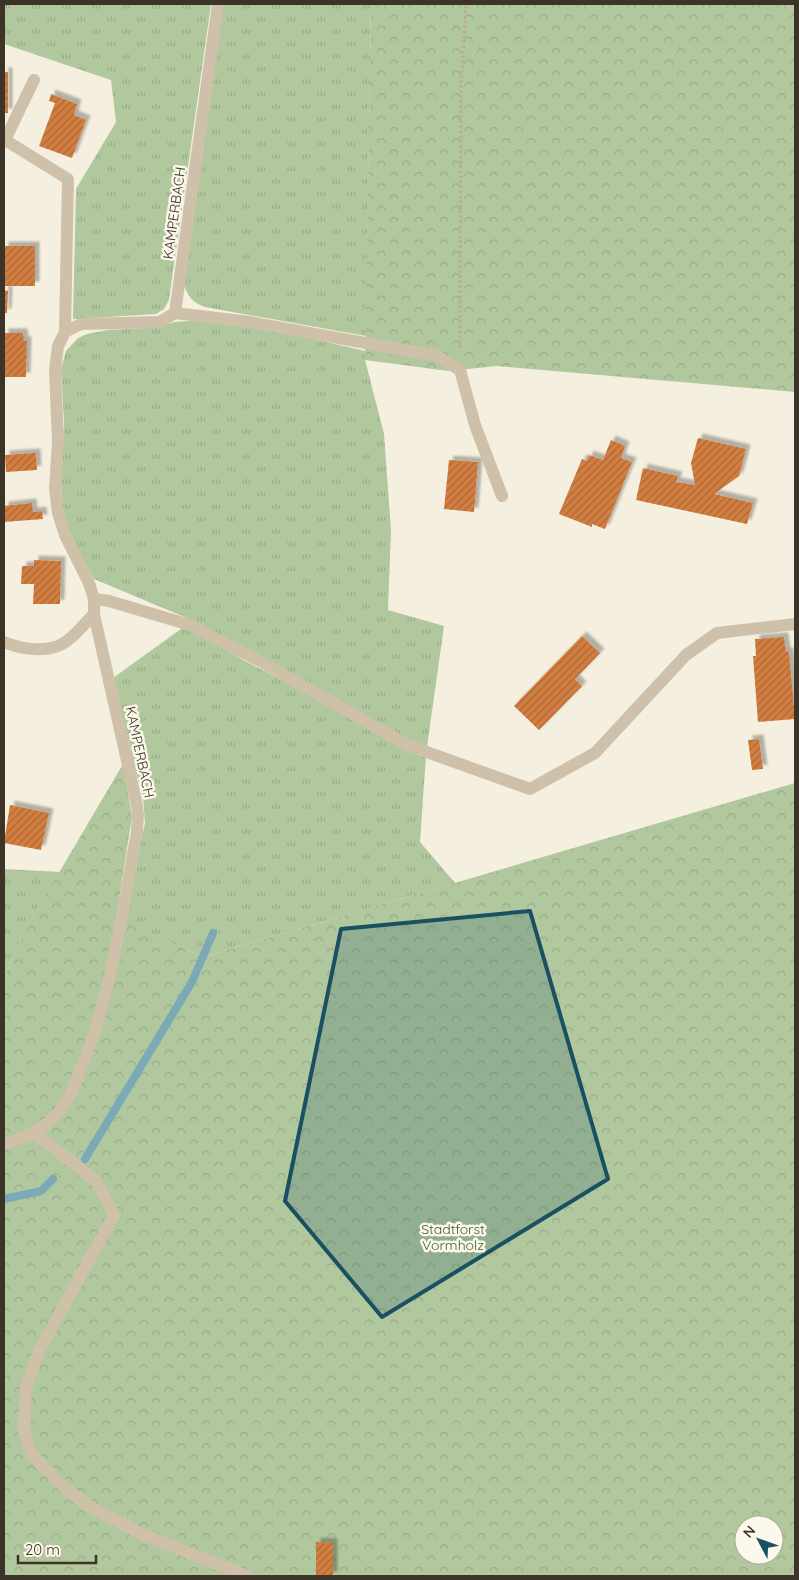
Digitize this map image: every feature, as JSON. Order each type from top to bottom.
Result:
[{"type":"street","name":"KAMPERBACH","points":[[175,313],[218,4]]},
{"type":"street","name":"KAMPERBACH","points":[[4,1144],[35,1133],[57,1114],[70,1097],[91,1045],[106,988],[137,832],[138,814],[94,614],[94,599],[89,583],[65,535],[58,513],[56,496],[58,442],[55,370],[58,346],[65,332],[68,179],[5,140],[34,80]]},
{"type":"street","points":[[65,332],[81,324],[160,322],[175,313],[250,322],[437,356],[460,370],[475,425],[502,496]]},
{"type":"street","points":[[94,599],[109,601],[190,625],[408,744],[530,788],[595,754],[686,655],[718,632],[795,624]]},
{"type":"street","points":[[4,642],[22,648],[55,647],[68,640],[94,614]]},
{"type":"street","points":[[35,1133],[97,1182],[114,1215],[39,1351],[26,1387],[24,1432],[32,1455],[68,1491],[92,1508],[144,1535],[247,1576]]},
{"type":"path","points":[[460,370],[461,88],[466,4]]},
{"type":"highlighted area","points":[[530,911],[608,1179],[382,1317],[285,1201],[341,929]]},
{"type":"green space","points":[[4,4],[211,4],[169,300],[164,309],[156,314],[73,319],[76,189],[116,122],[111,80],[4,44]]},
{"type":"green space","points":[[223,4],[371,4],[366,336],[205,307],[191,299],[187,292],[184,284]]},
{"type":"green space","points":[[371,4],[795,4],[795,392],[497,366],[448,371],[365,360]]},
{"type":"green space","points":[[204,320],[301,336],[365,351],[365,360],[384,434],[391,530],[388,610],[444,626],[427,747],[408,741],[194,621],[94,579],[68,532],[61,484],[64,423],[61,369],[66,351],[78,338],[87,334],[108,330],[161,327],[174,322]]},
{"type":"green space","points":[[185,626],[245,661],[426,755],[420,842],[455,883],[203,957],[124,922],[145,823],[143,797],[130,753],[131,750],[113,678]]},
{"type":"green space","name":"Stadtforst Vormholz","points":[[123,764],[132,817],[116,918],[203,957],[795,783],[795,1576],[4,1576],[4,977],[24,932]]},
{"type":"green space","points":[[4,869],[60,872],[24,932],[4,977]]},
{"type":"building","points":[[4,72],[8,72],[8,113],[4,113]]},
{"type":"building","points":[[51,94],[77,104],[74,115],[86,120],[72,158],[39,146],[55,103],[49,101]]},
{"type":"building","points":[[4,246],[35,246],[35,286],[4,286]]},
{"type":"building","points":[[4,290],[8,291],[7,313],[4,313]]},
{"type":"building","points":[[4,333],[23,333],[24,341],[27,341],[26,377],[4,377]]},
{"type":"building","points":[[698,438],[746,449],[739,476],[714,494],[753,503],[747,524],[636,500],[643,468],[678,476],[676,482],[695,485],[691,463]]},
{"type":"building","points":[[611,440],[625,446],[621,458],[632,462],[605,529],[592,524],[592,527],[559,514],[582,459],[587,461],[589,455],[603,460]]},
{"type":"building","points":[[36,453],[37,470],[6,472],[5,455]]},
{"type":"building","points":[[449,460],[478,462],[474,512],[444,509]]},
{"type":"building","points":[[32,503],[33,512],[42,511],[43,519],[4,522],[4,506]]},
{"type":"building","points":[[34,560],[61,561],[60,604],[33,604],[34,584],[21,584],[22,566],[34,566]]},
{"type":"building","points":[[582,636],[600,653],[575,679],[582,686],[539,730],[514,706]]},
{"type":"building","points":[[784,637],[786,652],[789,652],[795,719],[758,722],[753,656],[756,656],[755,639]]},
{"type":"building","points":[[759,739],[763,769],[752,770],[748,740]]},
{"type":"building","points":[[10,805],[49,813],[41,850],[4,843]]},
{"type":"building","points":[[316,1542],[333,1543],[333,1576],[316,1576]]},
{"type":"waterway","points":[[85,1159],[192,982],[213,933]]},
{"type":"waterway","points":[[4,1199],[41,1191],[53,1179]]}]
